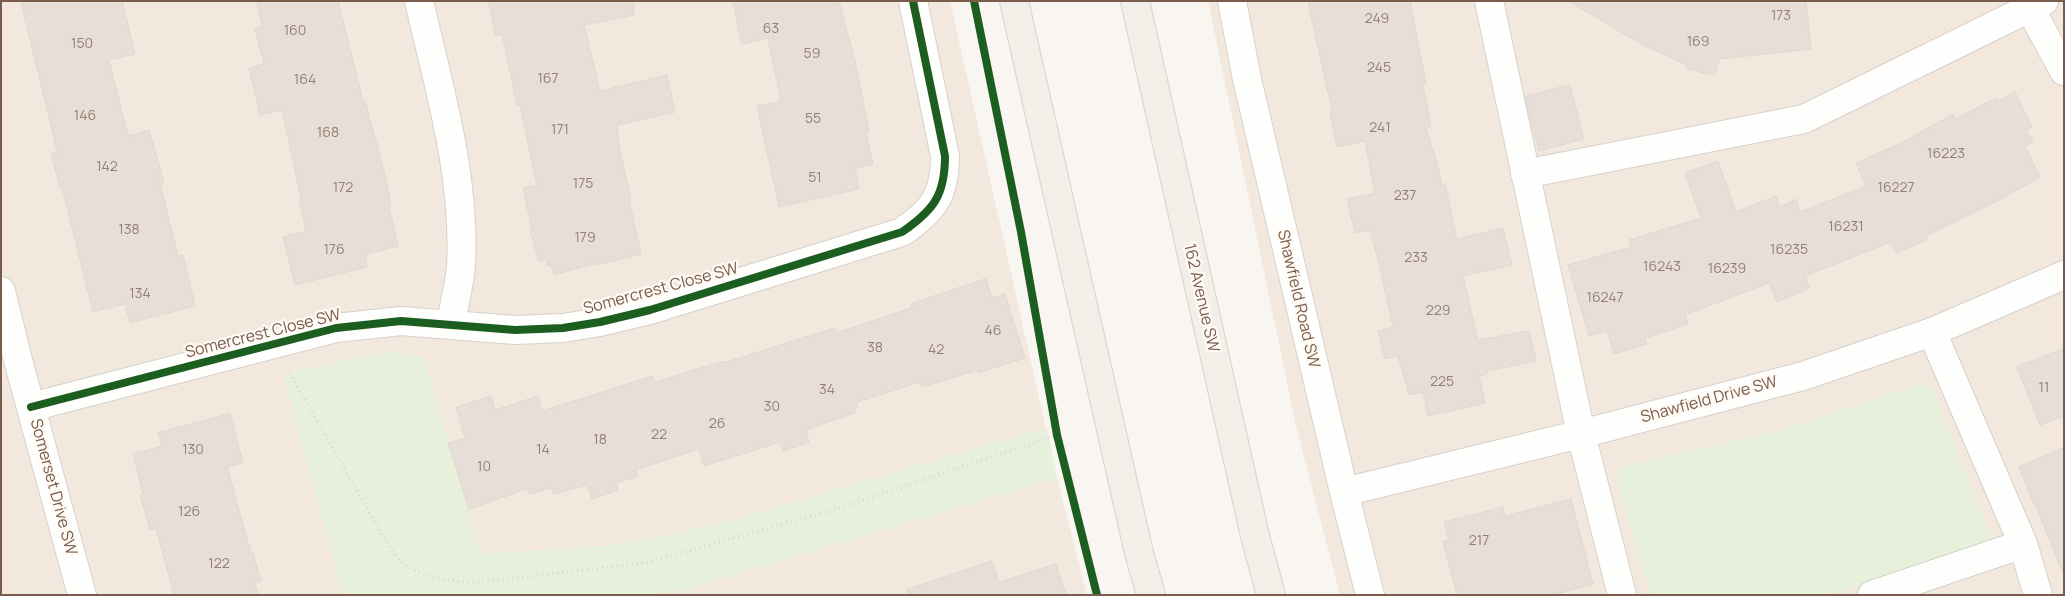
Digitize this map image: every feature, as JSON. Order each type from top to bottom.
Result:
[{"type":"main road","points":[[1014,1],[1139,553],[1151,595]]},
{"type":"main road","name":"162 Avenue SW","points":[[1135,1],[1253,527],[1271,595]]},
{"type":"street","points":[[419,1],[455,159],[460,212],[460,268],[451,324]]},
{"type":"street","name":"Somercrest Close SW","points":[[31,407],[336,328],[401,321],[515,330],[563,328],[600,322],[650,310],[902,232],[919,220],[932,206],[939,195],[945,176],[945,156],[914,1]]},
{"type":"street","name":"Shawfield Road SW","points":[[1232,1],[1247,79],[1370,595]]},
{"type":"street","points":[[1489,1],[1581,434],[1622,595]]},
{"type":"street","points":[[1525,174],[1804,119],[2033,4],[2064,71]]},
{"type":"street","name":"Shawfield Drive SW","points":[[1344,492],[1581,434],[1803,376],[1932,332],[2064,275]]},
{"type":"street","name":"Somerset Drive SW","points":[[1,292],[82,595]]},
{"type":"street","points":[[1932,332],[2023,544],[2038,595]]},
{"type":"street","points":[[1872,595],[2023,544]]},
{"type":"path","points":[[282,341],[289,372],[388,545],[402,562],[423,574],[454,581],[479,582],[645,563],[837,508],[1057,434]]},
{"type":"path","points":[[1055,425],[1059,444]]},
{"type":"shaded area","points":[[1,1],[950,1],[1057,478],[1087,595],[1,595]]},
{"type":"shaded area","points":[[1208,1],[2064,1],[2064,595],[1340,595],[1296,426]]},
{"type":"green space","points":[[395,352],[424,358],[481,554],[603,546],[664,536],[740,518],[1047,427],[1057,478],[681,591],[648,595],[343,595],[283,374],[345,360]]},
{"type":"green space","points":[[1920,384],[1931,388],[1992,539],[1829,595],[1651,595],[1617,480],[1621,467],[1780,430]]},
{"type":"building","points":[[21,1],[122,1],[135,54],[109,60],[128,136],[149,130],[164,182],[160,183],[178,256],[183,255],[195,306],[130,323],[125,304],[93,312],[62,187],[60,188],[51,154],[57,152]]},
{"type":"building","points":[[257,1],[338,1],[363,101],[365,101],[384,171],[391,205],[389,206],[398,246],[367,254],[368,256],[365,256],[367,267],[295,285],[283,237],[306,231],[299,199],[301,198],[282,110],[260,115],[249,68],[264,64],[255,29],[262,27]]},
{"type":"building","points":[[489,1],[633,1],[634,15],[584,25],[600,91],[667,75],[675,112],[617,125],[620,152],[641,254],[597,265],[596,263],[554,275],[551,265],[547,266],[546,259],[539,261],[530,230],[532,229],[523,188],[537,185],[520,105],[517,105],[502,34],[496,35]]},
{"type":"building","points":[[733,1],[839,1],[855,61],[869,132],[866,133],[873,164],[855,168],[859,189],[779,207],[757,106],[781,101],[768,38],[742,44]]},
{"type":"building","points":[[1308,1],[1410,1],[1426,84],[1423,85],[1431,127],[1426,128],[1442,185],[1445,184],[1457,239],[1503,228],[1512,265],[1463,276],[1478,340],[1529,331],[1536,361],[1487,371],[1487,374],[1479,376],[1485,403],[1428,416],[1423,392],[1409,395],[1398,356],[1385,359],[1378,331],[1393,327],[1380,268],[1370,230],[1355,233],[1347,199],[1375,193],[1365,141],[1337,147],[1330,113],[1332,112]]},
{"type":"building","points":[[1569,1],[1806,1],[1811,49],[1719,59],[1715,75],[1686,69],[1687,65],[1643,45]]},
{"type":"building","points":[[1570,85],[1584,139],[1539,151],[1525,97]]},
{"type":"building","points":[[2015,92],[2032,127],[2026,130],[2033,142],[2025,146],[2040,177],[2001,199],[1926,236],[1927,240],[1896,253],[1891,242],[1805,276],[1810,288],[1777,302],[1769,283],[1685,315],[1688,324],[1645,338],[1647,344],[1614,354],[1607,331],[1589,336],[1568,265],[1631,247],[1629,240],[1701,218],[1685,173],[1718,161],[1736,212],[1776,196],[1780,207],[1796,199],[1800,212],[1866,186],[1856,163],[1901,143],[1953,114],[1955,119],[1996,98],[1997,101]]},
{"type":"building","points":[[986,279],[992,298],[1005,294],[1025,358],[978,373],[978,370],[922,387],[920,382],[857,402],[858,408],[854,410],[855,413],[806,430],[809,442],[783,451],[780,442],[704,466],[699,449],[636,470],[638,476],[616,483],[618,490],[592,499],[587,485],[554,494],[552,488],[529,494],[527,489],[469,509],[448,443],[465,438],[456,407],[491,396],[495,410],[538,396],[542,411],[653,376],[655,382],[834,328],[836,333],[912,308],[911,304]]},
{"type":"building","points":[[2064,349],[2064,416],[2040,425],[2017,367]]},
{"type":"building","points":[[230,414],[243,463],[227,467],[251,553],[253,553],[261,581],[255,583],[258,595],[174,595],[156,528],[150,530],[140,495],[143,494],[133,454],[162,446],[158,433]]},
{"type":"building","points":[[2064,448],[2064,571],[2062,571],[2019,467]]},
{"type":"building","points":[[1571,499],[1593,584],[1553,595],[1457,595],[1443,542],[1449,540],[1444,522],[1503,507],[1505,516]]},
{"type":"building","points":[[992,561],[999,582],[1056,564],[1066,595],[907,595],[907,590]]},
{"type":"cycle path","points":[[31,407],[336,328],[401,321],[515,330],[563,328],[600,322],[650,310],[902,232],[930,209],[936,200],[943,181],[945,156],[913,1]]},
{"type":"cycle path","points":[[974,1],[1021,232],[1057,435],[1097,595]]}]
